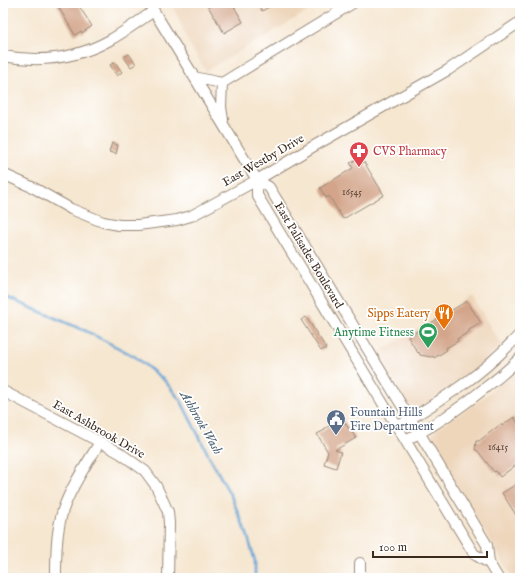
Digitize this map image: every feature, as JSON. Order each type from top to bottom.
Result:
[{"type":"street","points":[[194,77],[222,83],[353,3]]},
{"type":"street","points":[[3,56],[28,59],[49,59],[82,53],[111,40],[152,7]]},
{"type":"street","name":"East Palisades Boulevard","points":[[152,7],[257,180],[269,187],[420,433],[487,546],[489,562],[498,578]]},
{"type":"street","name":"East Westby Drive","points":[[3,174],[34,188],[71,209],[103,222],[119,225],[138,225],[177,220],[191,216],[257,180],[448,70],[520,22]]},
{"type":"street","points":[[222,83],[221,107],[223,124]]},
{"type":"street","name":"East Palisades Boulevard","points":[[257,180],[257,195],[348,343],[474,554],[489,562]]},
{"type":"street","points":[[397,427],[473,377],[498,356],[520,334]]},
{"type":"street","points":[[405,440],[420,433],[462,407],[509,369],[520,358]]},
{"type":"street","name":"East Ashbrook Drive","points":[[3,391],[120,453],[145,471],[156,486],[168,512],[168,578]]},
{"type":"street","points":[[56,578],[57,544],[63,510],[72,490],[100,442]]},
{"type":"street","points":[[360,563],[360,578]]},
{"type":"shaded area","points":[[170,3],[322,3],[206,71],[188,42],[178,17]]},
{"type":"shaded area","points":[[472,296],[495,335],[503,344],[472,372],[449,388],[421,406],[411,406],[408,404],[377,353]]},
{"type":"shaded area","points":[[514,374],[520,383],[520,578],[513,578],[431,443],[431,437],[438,428],[482,399],[500,383]]},
{"type":"building","points":[[56,3],[77,3],[92,26],[82,33],[81,31],[75,35]]},
{"type":"building","points":[[206,3],[232,3],[243,22],[224,33]]},
{"type":"building","points":[[257,3],[276,3],[262,11]]},
{"type":"building","points":[[129,54],[136,64],[131,67],[124,57]]},
{"type":"building","points":[[115,62],[122,72],[117,76],[110,65]]},
{"type":"building","points":[[112,143],[118,145],[116,154],[109,152]]},
{"type":"building","name":"CVS Pharmacy","points":[[356,160],[359,165],[364,162],[384,195],[343,219],[329,196],[326,198],[320,188],[353,168],[350,163]]},
{"type":"building","points":[[467,301],[481,323],[469,330],[469,332],[457,339],[458,341],[446,348],[447,350],[434,358],[433,356],[420,355],[408,337]]},
{"type":"building","points":[[306,317],[326,348],[321,351],[301,320]]},
{"type":"building","points":[[514,417],[520,426],[520,462],[500,477],[496,471],[494,472],[477,450],[475,450],[476,441],[479,441],[501,424],[502,426]]},
{"type":"building","name":"Fountain Hills Fire Department","points":[[342,418],[356,438],[335,450],[341,452],[336,468],[324,464],[328,452],[317,434]]},
{"type":"building","points":[[520,482],[520,513],[516,515],[502,493]]},
{"type":"waterway","name":"Ashbrook Wash","points":[[3,296],[86,331],[134,356],[165,381],[181,401],[231,496],[247,534],[255,561],[255,578]]},
{"type":"place","name":"CVS Pharmacy","points":[[359,168]]},
{"type":"place","name":"Sipps Eatery","points":[[444,330]]},
{"type":"place","name":"Anytime Fitness","points":[[428,349]]},
{"type":"place","name":"Fountain Hills Fire Department","points":[[336,436]]}]
